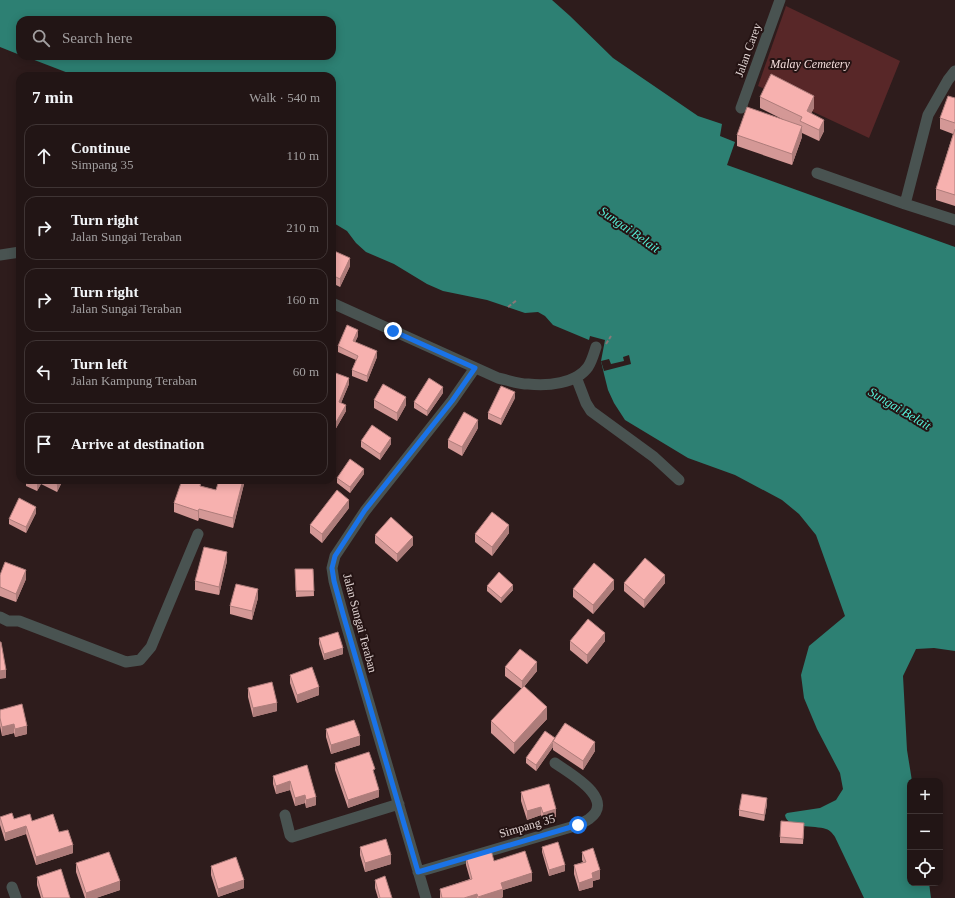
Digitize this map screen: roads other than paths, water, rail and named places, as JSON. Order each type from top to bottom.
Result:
[{"type":"street","name":"Jalan Carey","points":[[741,108],[780,0]]},
{"type":"street","points":[[905,204],[928,115],[948,80],[955,71]]},
{"type":"street","points":[[817,173],[955,220]]},
{"type":"street","points":[[0,254],[16,252]]},
{"type":"street","points":[[336,305],[498,378],[528,384],[547,384],[565,381],[579,376],[588,367],[600,347]]},
{"type":"street","name":"Jalan Sungai Teraban","points":[[426,898],[343,614],[332,568],[335,556],[365,510],[452,401],[475,368]]},
{"type":"street","points":[[576,377],[586,403],[591,411],[654,457],[679,480]]},
{"type":"street","points":[[0,617],[8,621],[19,621],[126,662],[140,660],[151,647],[198,534]]},
{"type":"street","name":"Simpang 35","points":[[418,872],[578,825],[590,818],[596,810],[598,803],[596,797],[587,786],[555,763]]},
{"type":"street","points":[[285,815],[290,835],[292,837],[399,804]]},
{"type":"water","name":"Sungai Belait","points":[[0,0],[552,0],[613,58],[698,116],[722,124],[720,136],[735,142],[727,165],[955,247],[955,651],[934,648],[916,649],[903,676],[907,750],[912,778],[907,778],[907,886],[929,886],[931,898],[864,898],[835,837],[831,832],[821,828],[796,825],[791,823],[785,815],[787,813],[820,808],[836,800],[843,789],[840,773],[817,729],[804,698],[801,675],[809,646],[845,616],[816,535],[799,514],[782,500],[735,475],[688,458],[625,420],[608,390],[604,374],[601,361],[605,340],[590,336],[589,340],[553,325],[545,316],[538,312],[525,313],[487,300],[443,291],[427,284],[394,264],[366,252],[356,243],[347,231],[336,224],[336,72],[66,72],[34,60],[336,60],[336,16],[16,16],[16,53],[0,47]]},
{"type":"park label","name":"Malay Cemetery","points":[[810,64]]}]
